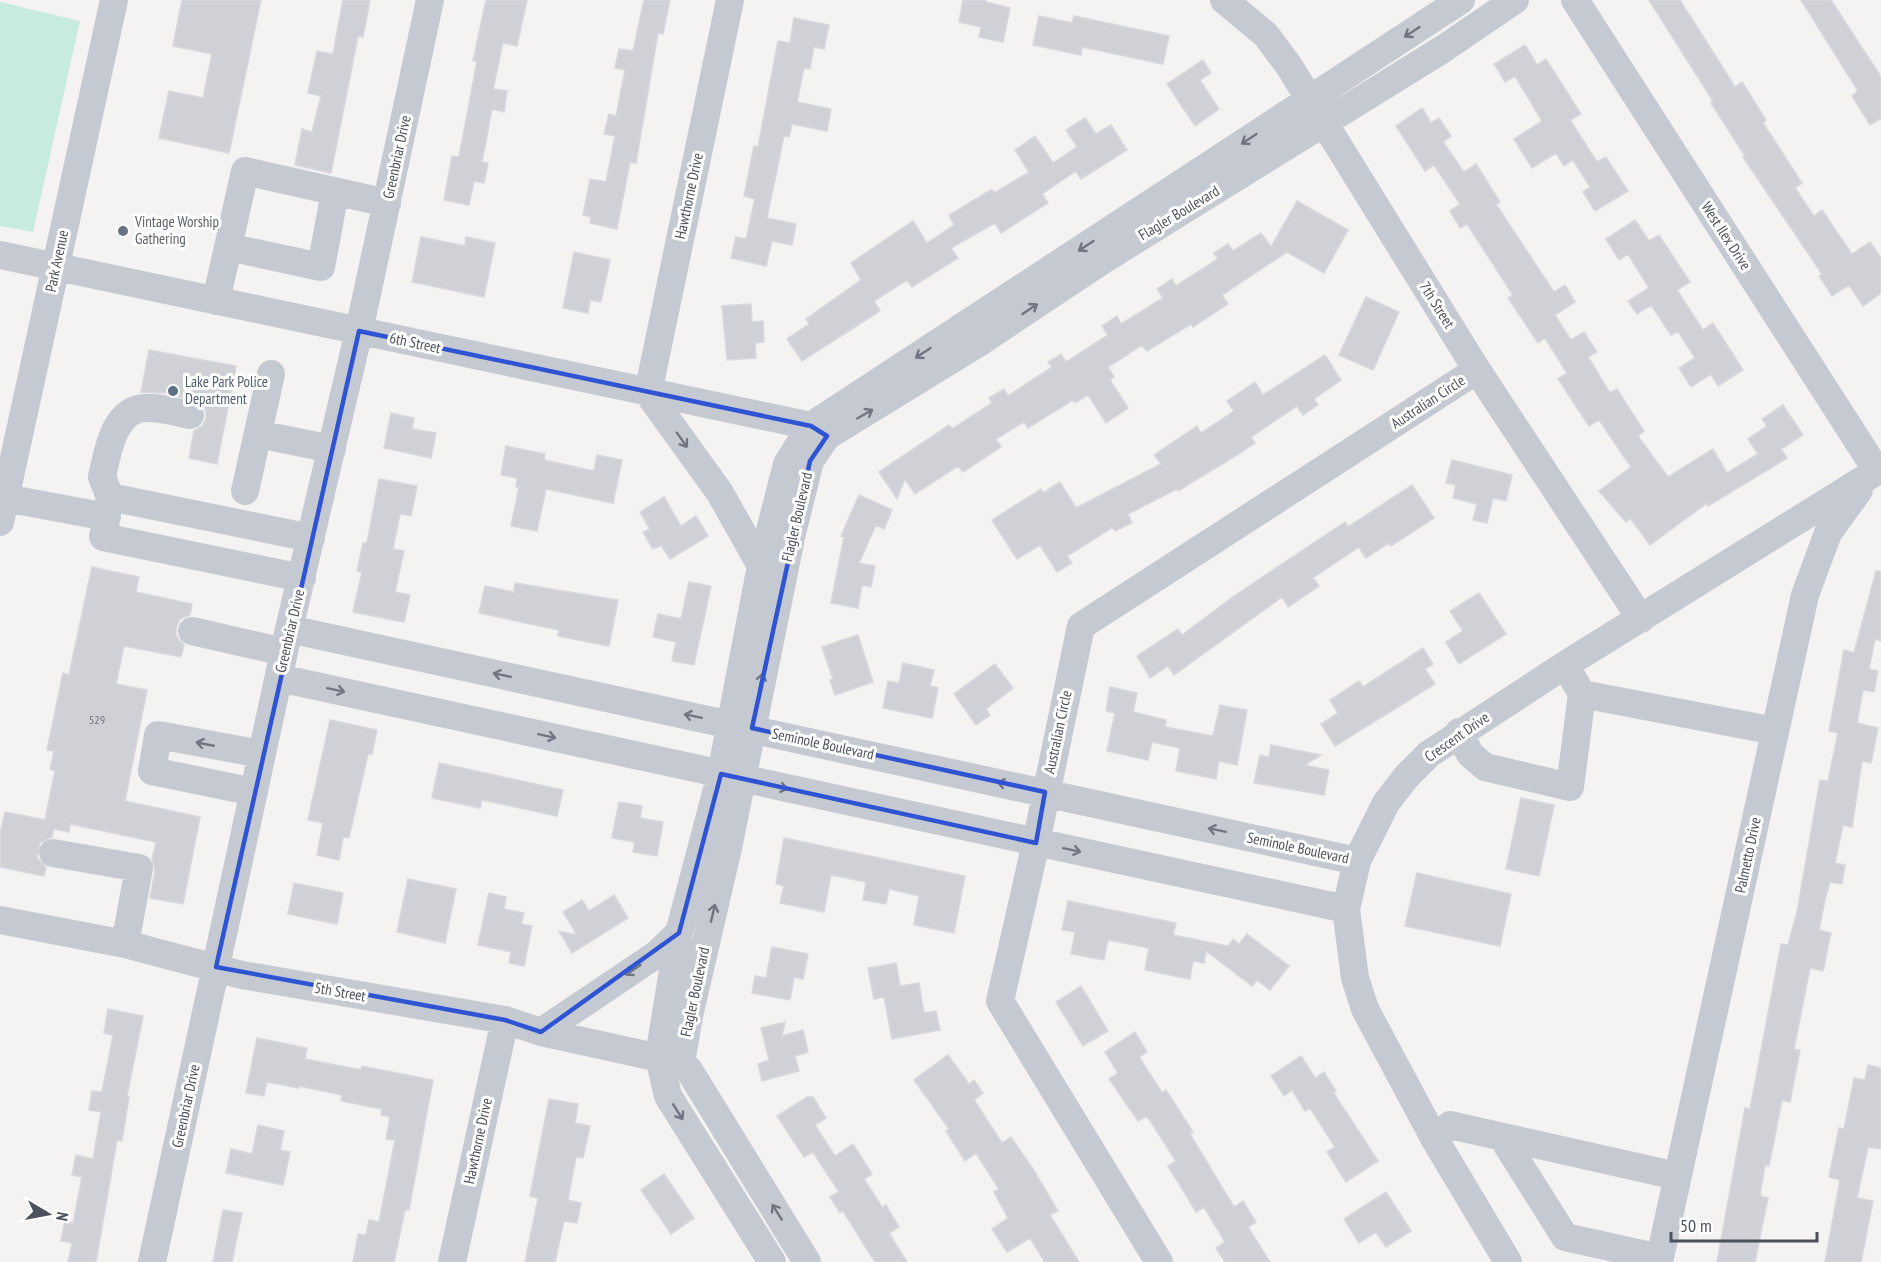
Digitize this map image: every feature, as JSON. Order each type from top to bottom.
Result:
[{"type":"street","name":"Park Avenue","points":[[3,510],[114,0]]},
{"type":"street","name":"Greenbriar Drive","points":[[152,1262],[284,653],[359,331],[430,0]]},
{"type":"street","name":"Hawthorne Drive","points":[[648,393],[730,0]]},
{"type":"street","name":"7th Street","points":[[1224,0],[1266,35],[1318,110],[1477,370],[1641,619]]},
{"type":"street","name":"Flagler Boulevard","points":[[741,726],[761,566],[787,464],[819,431],[1318,110],[1461,0]]},
{"type":"street","name":"Flagler Boulevard","points":[[1318,110],[1443,49],[1515,0]]},
{"type":"street","name":"West Ilex Drive","points":[[1575,0],[1879,470]]},
{"type":"street","points":[[216,301],[245,171],[387,203]]},
{"type":"street","points":[[228,247],[321,267],[335,192]]},
{"type":"street","name":"6th Street","points":[[0,255],[819,431]]},
{"type":"street","name":"Australian Circle","points":[[1159,1262],[1000,1001],[1036,843],[1081,626],[1477,370]]},
{"type":"street","points":[[245,490],[271,374]]},
{"type":"street","points":[[648,393],[720,494],[761,566]]},
{"type":"street","points":[[189,415],[156,409],[137,410],[117,426],[102,477],[109,507],[103,537],[302,578]]},
{"type":"street","name":"Flagler Boulevard","points":[[670,1060],[741,726],[819,431]]},
{"type":"street","points":[[258,434],[332,449]]},
{"type":"street","name":"Crescent Drive","points":[[1508,1262],[1434,1138],[1365,1009],[1355,978],[1346,909],[1357,861],[1386,803],[1406,777],[1429,754],[1565,665],[1879,470]]},
{"type":"street","name":"Palmetto Drive","points":[[1660,1260],[1775,731],[1814,564],[1840,514],[1879,470]]},
{"type":"street","points":[[3,510],[109,507],[311,538]]},
{"type":"street","points":[[192,631],[284,653],[730,776],[1346,909]]},
{"type":"street","name":"Seminole Boulevard","points":[[284,653],[741,726],[1357,861]]},
{"type":"street","points":[[1460,732],[1470,754],[1485,767],[1570,787],[1582,694],[1565,665]]},
{"type":"street","points":[[1582,694],[1775,731]]},
{"type":"street","points":[[254,792],[152,771],[158,735],[262,754]]},
{"type":"street","name":"Flagler Boulevard","points":[[730,776],[679,933],[668,1096],[772,1262]]},
{"type":"street","points":[[53,853],[139,868],[125,944]]},
{"type":"street","name":"5th Street","points":[[0,920],[125,944],[242,975],[505,1020],[541,1032],[670,1060]]},
{"type":"street","points":[[541,1032],[657,954],[679,933]]},
{"type":"street","name":"Hawthorne Drive","points":[[452,1262],[505,1020]]},
{"type":"street","points":[[670,1060],[689,1070],[807,1262]]},
{"type":"street","points":[[1434,1138],[1450,1125],[1677,1176]]},
{"type":"street","points":[[1502,1137],[1564,1237],[1660,1260]]},
{"type":"highlighted area","points":[[359,331],[811,426],[827,436],[810,461],[752,728],[1045,792],[1036,843],[721,774],[679,933],[541,1032],[505,1020],[216,967]]},
{"type":"green space","points":[[0,2],[80,21],[33,232],[0,226]]},
{"type":"building","points":[[182,0],[261,0],[229,153],[159,138],[169,91],[203,98],[212,54],[173,46]]},
{"type":"building","points":[[343,0],[370,0],[363,37],[358,36],[331,173],[295,165],[302,129],[312,132],[321,96],[308,93],[317,51],[333,54]]},
{"type":"building","points":[[486,0],[527,0],[517,46],[503,43],[493,89],[507,91],[504,112],[492,109],[482,162],[488,163],[484,183],[474,181],[469,205],[444,200],[452,156],[459,157],[477,61],[473,61]]},
{"type":"building","points":[[644,0],[670,0],[663,34],[658,33],[636,163],[630,162],[617,229],[590,223],[591,217],[583,215],[590,179],[606,182],[615,136],[604,134],[609,114],[616,116],[625,70],[615,68],[619,49],[633,51]]},
{"type":"building","points":[[963,0],[986,0],[986,2],[1010,8],[1003,42],[979,37],[981,27],[959,22]]},
{"type":"building","points":[[1649,0],[1680,0],[1735,87],[1742,82],[1766,120],[1763,123],[1802,183],[1795,188],[1814,216],[1822,210],[1852,254],[1870,242],[1881,258],[1881,293],[1863,306],[1849,285],[1832,296],[1819,276],[1822,274],[1743,157],[1745,156],[1711,103],[1713,101]]},
{"type":"building","points":[[1801,0],[1831,0],[1881,77],[1881,118],[1870,125],[1852,96],[1858,91]]},
{"type":"building","points":[[1039,16],[1072,23],[1074,16],[1169,36],[1163,64],[1082,47],[1081,55],[1033,45]]},
{"type":"building","points":[[794,18],[829,25],[824,49],[814,47],[810,69],[804,68],[797,102],[831,109],[827,131],[792,124],[789,137],[784,136],[767,218],[796,224],[792,245],[772,241],[766,266],[731,258],[736,237],[746,239],[755,199],[744,196],[754,146],[758,147],[778,41],[790,43]]},
{"type":"building","points":[[1525,45],[1537,65],[1546,59],[1581,114],[1570,120],[1597,162],[1606,157],[1628,191],[1595,211],[1583,192],[1590,187],[1573,160],[1564,166],[1556,153],[1532,168],[1514,139],[1542,121],[1515,76],[1505,82],[1494,64]]},
{"type":"building","points":[[1203,60],[1211,73],[1200,80],[1219,109],[1195,126],[1167,84]]},
{"type":"building","points":[[1422,108],[1431,123],[1439,118],[1451,136],[1443,142],[1464,172],[1476,164],[1500,202],[1496,204],[1554,292],[1565,285],[1575,302],[1555,315],[1571,340],[1584,332],[1597,352],[1588,357],[1610,393],[1617,389],[1644,431],[1638,436],[1668,477],[1713,449],[1727,473],[1758,454],[1748,439],[1767,426],[1762,419],[1783,405],[1803,435],[1781,449],[1787,458],[1708,506],[1707,503],[1650,545],[1630,518],[1626,522],[1599,491],[1631,467],[1599,420],[1589,426],[1558,379],[1567,373],[1545,338],[1538,343],[1508,298],[1513,295],[1467,224],[1460,228],[1450,211],[1460,204],[1434,165],[1425,171],[1396,126]]},
{"type":"building","points":[[1085,118],[1096,134],[1111,125],[1127,150],[1081,179],[1076,171],[1042,194],[1048,203],[1001,233],[995,223],[951,248],[958,258],[912,287],[907,280],[874,301],[880,311],[802,361],[787,339],[809,324],[806,319],[861,280],[851,263],[913,221],[927,243],[954,225],[949,215],[992,189],[994,193],[1029,172],[1015,150],[1035,136],[1053,163],[1077,147],[1066,130]]},
{"type":"building","points":[[1297,201],[1348,230],[1324,273],[1287,252],[1222,295],[1228,304],[1193,327],[1191,324],[1147,351],[1142,345],[1108,367],[1114,377],[1110,380],[1128,408],[1106,423],[1088,395],[1075,403],[1073,400],[1028,428],[1024,422],[996,439],[1001,447],[963,472],[958,466],[915,494],[905,479],[897,499],[879,472],[949,425],[952,429],[992,403],[989,398],[1004,389],[1008,396],[1052,367],[1048,362],[1061,354],[1066,362],[1108,335],[1102,326],[1117,316],[1121,324],[1163,298],[1157,289],[1172,279],[1176,286],[1218,259],[1214,253],[1228,244],[1233,251],[1261,233],[1271,247]]},
{"type":"building","points":[[1635,220],[1649,241],[1659,235],[1690,282],[1677,290],[1703,330],[1713,323],[1743,370],[1718,386],[1711,374],[1691,387],[1679,368],[1695,358],[1678,331],[1671,335],[1651,305],[1637,314],[1628,301],[1649,288],[1628,254],[1619,260],[1606,239]]},
{"type":"building","points":[[421,237],[465,246],[466,237],[495,243],[484,297],[412,282]]},
{"type":"building","points":[[574,252],[610,260],[601,302],[590,300],[588,313],[563,308]]},
{"type":"building","points":[[1366,297],[1399,312],[1373,370],[1339,355]]},
{"type":"building","points":[[751,304],[752,322],[763,321],[764,342],[755,343],[756,358],[727,360],[722,306]]},
{"type":"building","points":[[149,350],[236,366],[217,464],[189,458],[194,431],[202,426],[206,419],[206,410],[201,403],[167,393],[141,392]]},
{"type":"building","points":[[1325,355],[1341,380],[1314,399],[1318,405],[1303,415],[1297,406],[1251,437],[1255,443],[1240,453],[1178,491],[1177,489],[1128,514],[1132,523],[1115,531],[1113,527],[1067,556],[1072,563],[1057,572],[1040,545],[1017,559],[992,520],[1041,489],[1043,493],[1060,482],[1076,508],[1161,464],[1154,455],[1197,426],[1201,433],[1234,411],[1227,401],[1255,382],[1263,395]]},
{"type":"building","points":[[391,413],[414,418],[412,429],[436,433],[431,458],[384,448]]},
{"type":"building","points":[[506,446],[545,454],[544,460],[594,471],[597,455],[622,460],[613,503],[546,489],[537,531],[511,526],[519,487],[516,487],[517,478],[501,475]]},
{"type":"building","points":[[1452,460],[1512,475],[1506,501],[1493,498],[1487,523],[1473,520],[1477,504],[1453,498],[1456,485],[1446,483]]},
{"type":"building","points":[[379,479],[417,486],[411,516],[400,514],[393,549],[404,551],[395,592],[410,595],[404,622],[353,612],[362,572],[357,571],[363,543],[367,543]]},
{"type":"building","points":[[1412,485],[1434,518],[1391,546],[1389,543],[1366,558],[1359,547],[1313,578],[1319,586],[1288,607],[1282,597],[1174,675],[1168,666],[1150,678],[1137,656],[1178,629],[1182,635],[1234,596],[1345,522],[1348,527]]},
{"type":"building","points":[[859,495],[892,510],[884,529],[876,525],[859,563],[875,566],[871,587],[862,585],[858,608],[831,603],[844,537],[841,536]]},
{"type":"building","points":[[664,497],[681,526],[696,516],[708,536],[670,559],[661,545],[653,549],[643,532],[650,529],[640,512]]},
{"type":"building","points":[[92,567],[139,577],[136,592],[192,604],[190,615],[180,619],[176,628],[176,636],[184,645],[181,657],[124,646],[116,684],[147,690],[125,801],[200,817],[183,904],[150,898],[155,871],[152,859],[156,842],[70,824],[69,832],[54,829],[52,837],[40,843],[37,858],[46,867],[44,876],[0,867],[0,834],[5,812],[45,820],[55,771],[50,769],[54,751],[47,750],[63,673],[69,675]]},
{"type":"building","points":[[1876,571],[1881,571],[1881,641],[1875,639],[1869,669],[1878,671],[1874,692],[1863,690],[1857,723],[1878,728],[1871,763],[1862,761],[1852,827],[1843,825],[1835,863],[1845,865],[1842,884],[1830,882],[1825,900],[1819,930],[1831,933],[1823,971],[1810,968],[1794,1049],[1800,1050],[1790,1102],[1782,1100],[1769,1166],[1765,1165],[1760,1196],[1768,1198],[1755,1262],[1717,1262],[1745,1108],[1750,1109],[1781,944],[1788,945],[1797,912],[1820,780],[1828,781],[1838,733],[1829,731],[1844,650],[1854,653]]},
{"type":"building","points":[[689,582],[711,586],[694,665],[672,661],[676,642],[653,637],[658,614],[681,619]]},
{"type":"building","points":[[515,583],[618,600],[609,646],[558,636],[559,630],[479,613],[485,586],[514,592]]},
{"type":"building","points":[[1479,593],[1506,634],[1459,664],[1446,642],[1463,631],[1450,611]]},
{"type":"building","points":[[858,635],[873,682],[835,695],[830,680],[833,679],[822,647]]},
{"type":"building","points":[[1423,648],[1433,664],[1425,669],[1435,684],[1335,746],[1321,724],[1338,713],[1330,700],[1359,681],[1363,687]]},
{"type":"building","points":[[903,663],[934,670],[930,686],[938,688],[932,718],[883,708],[888,681],[899,683]]},
{"type":"building","points":[[995,664],[1013,688],[986,709],[990,715],[976,725],[954,694]]},
{"type":"building","points":[[1110,687],[1137,693],[1133,712],[1166,720],[1165,727],[1213,736],[1220,705],[1247,710],[1237,765],[1219,761],[1216,779],[1176,771],[1180,748],[1152,742],[1148,760],[1107,751],[1115,713],[1106,711]]},
{"type":"building","points":[[330,720],[377,730],[372,754],[368,754],[349,838],[343,837],[339,860],[317,855],[323,823],[308,820]]},
{"type":"building","points":[[1271,745],[1321,755],[1305,765],[1329,770],[1324,795],[1254,783],[1260,755],[1269,757]]},
{"type":"building","points":[[439,763],[563,790],[557,816],[482,800],[480,808],[432,798]]},
{"type":"building","points":[[1521,798],[1554,805],[1539,876],[1506,869]]},
{"type":"building","points":[[619,802],[642,806],[640,818],[663,822],[657,856],[633,852],[635,842],[612,838]]},
{"type":"building","points":[[784,838],[965,876],[954,933],[914,925],[919,896],[889,889],[886,904],[863,900],[866,882],[831,875],[824,912],[780,903],[784,886],[776,884]]},
{"type":"building","points":[[1417,873],[1511,894],[1500,946],[1405,926]]},
{"type":"building","points":[[408,879],[456,889],[445,943],[397,932]]},
{"type":"building","points":[[294,883],[343,893],[337,924],[288,914]]},
{"type":"building","points":[[489,893],[506,897],[504,909],[524,913],[521,924],[532,926],[524,966],[509,963],[511,952],[478,945]]},
{"type":"building","points":[[614,895],[628,918],[572,953],[559,931],[577,935],[563,912],[582,900],[589,911]]},
{"type":"building","points":[[1068,901],[1176,923],[1173,935],[1228,946],[1233,939],[1239,944],[1247,934],[1289,966],[1270,990],[1257,980],[1252,986],[1206,951],[1204,963],[1193,961],[1190,979],[1145,970],[1149,948],[1108,940],[1104,960],[1071,954],[1075,932],[1062,930]]},
{"type":"building","points":[[772,947],[808,954],[803,979],[794,977],[790,1000],[752,993],[755,976],[766,978]]},
{"type":"building","points":[[896,963],[900,986],[919,983],[924,1013],[936,1011],[940,1030],[892,1039],[884,997],[874,999],[868,968]]},
{"type":"building","points":[[1081,986],[1108,1031],[1083,1046],[1056,1002]]},
{"type":"building","points":[[108,1009],[143,1016],[127,1096],[129,1097],[122,1141],[117,1140],[96,1262],[68,1262],[72,1243],[61,1241],[65,1221],[73,1223],[82,1177],[72,1175],[76,1155],[93,1159],[101,1112],[89,1110],[92,1091],[102,1092],[113,1035],[104,1033]]},
{"type":"building","points":[[785,1022],[782,1036],[803,1030],[808,1052],[795,1056],[799,1071],[762,1081],[758,1064],[769,1060],[761,1028]]},
{"type":"building","points":[[1135,1032],[1147,1052],[1139,1057],[1162,1093],[1166,1090],[1193,1132],[1190,1134],[1234,1207],[1243,1201],[1256,1222],[1248,1227],[1270,1262],[1225,1262],[1216,1248],[1225,1242],[1204,1207],[1196,1212],[1168,1166],[1176,1161],[1147,1116],[1138,1121],[1109,1079],[1118,1073],[1105,1052]]},
{"type":"building","points":[[257,1038],[307,1048],[305,1059],[361,1070],[362,1066],[433,1080],[409,1210],[405,1210],[394,1262],[353,1262],[358,1234],[366,1235],[369,1220],[379,1222],[395,1140],[386,1139],[390,1117],[381,1115],[382,1109],[341,1101],[342,1095],[299,1086],[299,1088],[267,1082],[264,1096],[246,1093]]},
{"type":"building","points":[[948,1055],[969,1084],[974,1080],[983,1093],[974,1100],[1002,1143],[1011,1137],[1033,1169],[1058,1211],[1050,1215],[1079,1262],[1045,1262],[1030,1238],[1007,1252],[992,1229],[1008,1218],[994,1192],[999,1189],[976,1153],[965,1161],[946,1131],[949,1129],[914,1080]]},
{"type":"building","points":[[1301,1056],[1315,1078],[1324,1072],[1336,1091],[1333,1092],[1378,1161],[1346,1182],[1327,1152],[1335,1147],[1310,1108],[1305,1111],[1292,1090],[1284,1096],[1271,1076]]},
{"type":"building","points":[[1868,1065],[1881,1068],[1881,1149],[1868,1147],[1857,1198],[1873,1201],[1861,1262],[1825,1262],[1840,1180],[1829,1177],[1839,1128],[1844,1129],[1854,1078],[1865,1080]]},
{"type":"building","points":[[807,1097],[813,1097],[826,1118],[815,1125],[835,1156],[853,1144],[872,1174],[864,1179],[882,1207],[886,1205],[899,1227],[889,1233],[907,1262],[875,1262],[843,1211],[840,1213],[830,1197],[839,1192],[813,1152],[804,1157],[777,1116]]},
{"type":"building","points":[[549,1099],[578,1104],[575,1123],[590,1126],[583,1158],[576,1157],[568,1200],[581,1203],[577,1223],[564,1221],[555,1262],[525,1262],[538,1198],[530,1196]]},
{"type":"building","points":[[258,1125],[284,1131],[280,1150],[290,1152],[283,1185],[226,1173],[231,1149],[252,1154]]},
{"type":"building","points":[[664,1174],[694,1218],[671,1234],[641,1190]]},
{"type":"building","points":[[1386,1192],[1411,1231],[1386,1247],[1376,1232],[1359,1243],[1344,1219]]},
{"type":"building","points":[[223,1210],[242,1213],[232,1262],[213,1262]]},
{"type":"place","name":"Vintage Worship Gathering","points":[[123,231]]},
{"type":"place","name":"Lake Park Police Department","points":[[173,391]]}]
